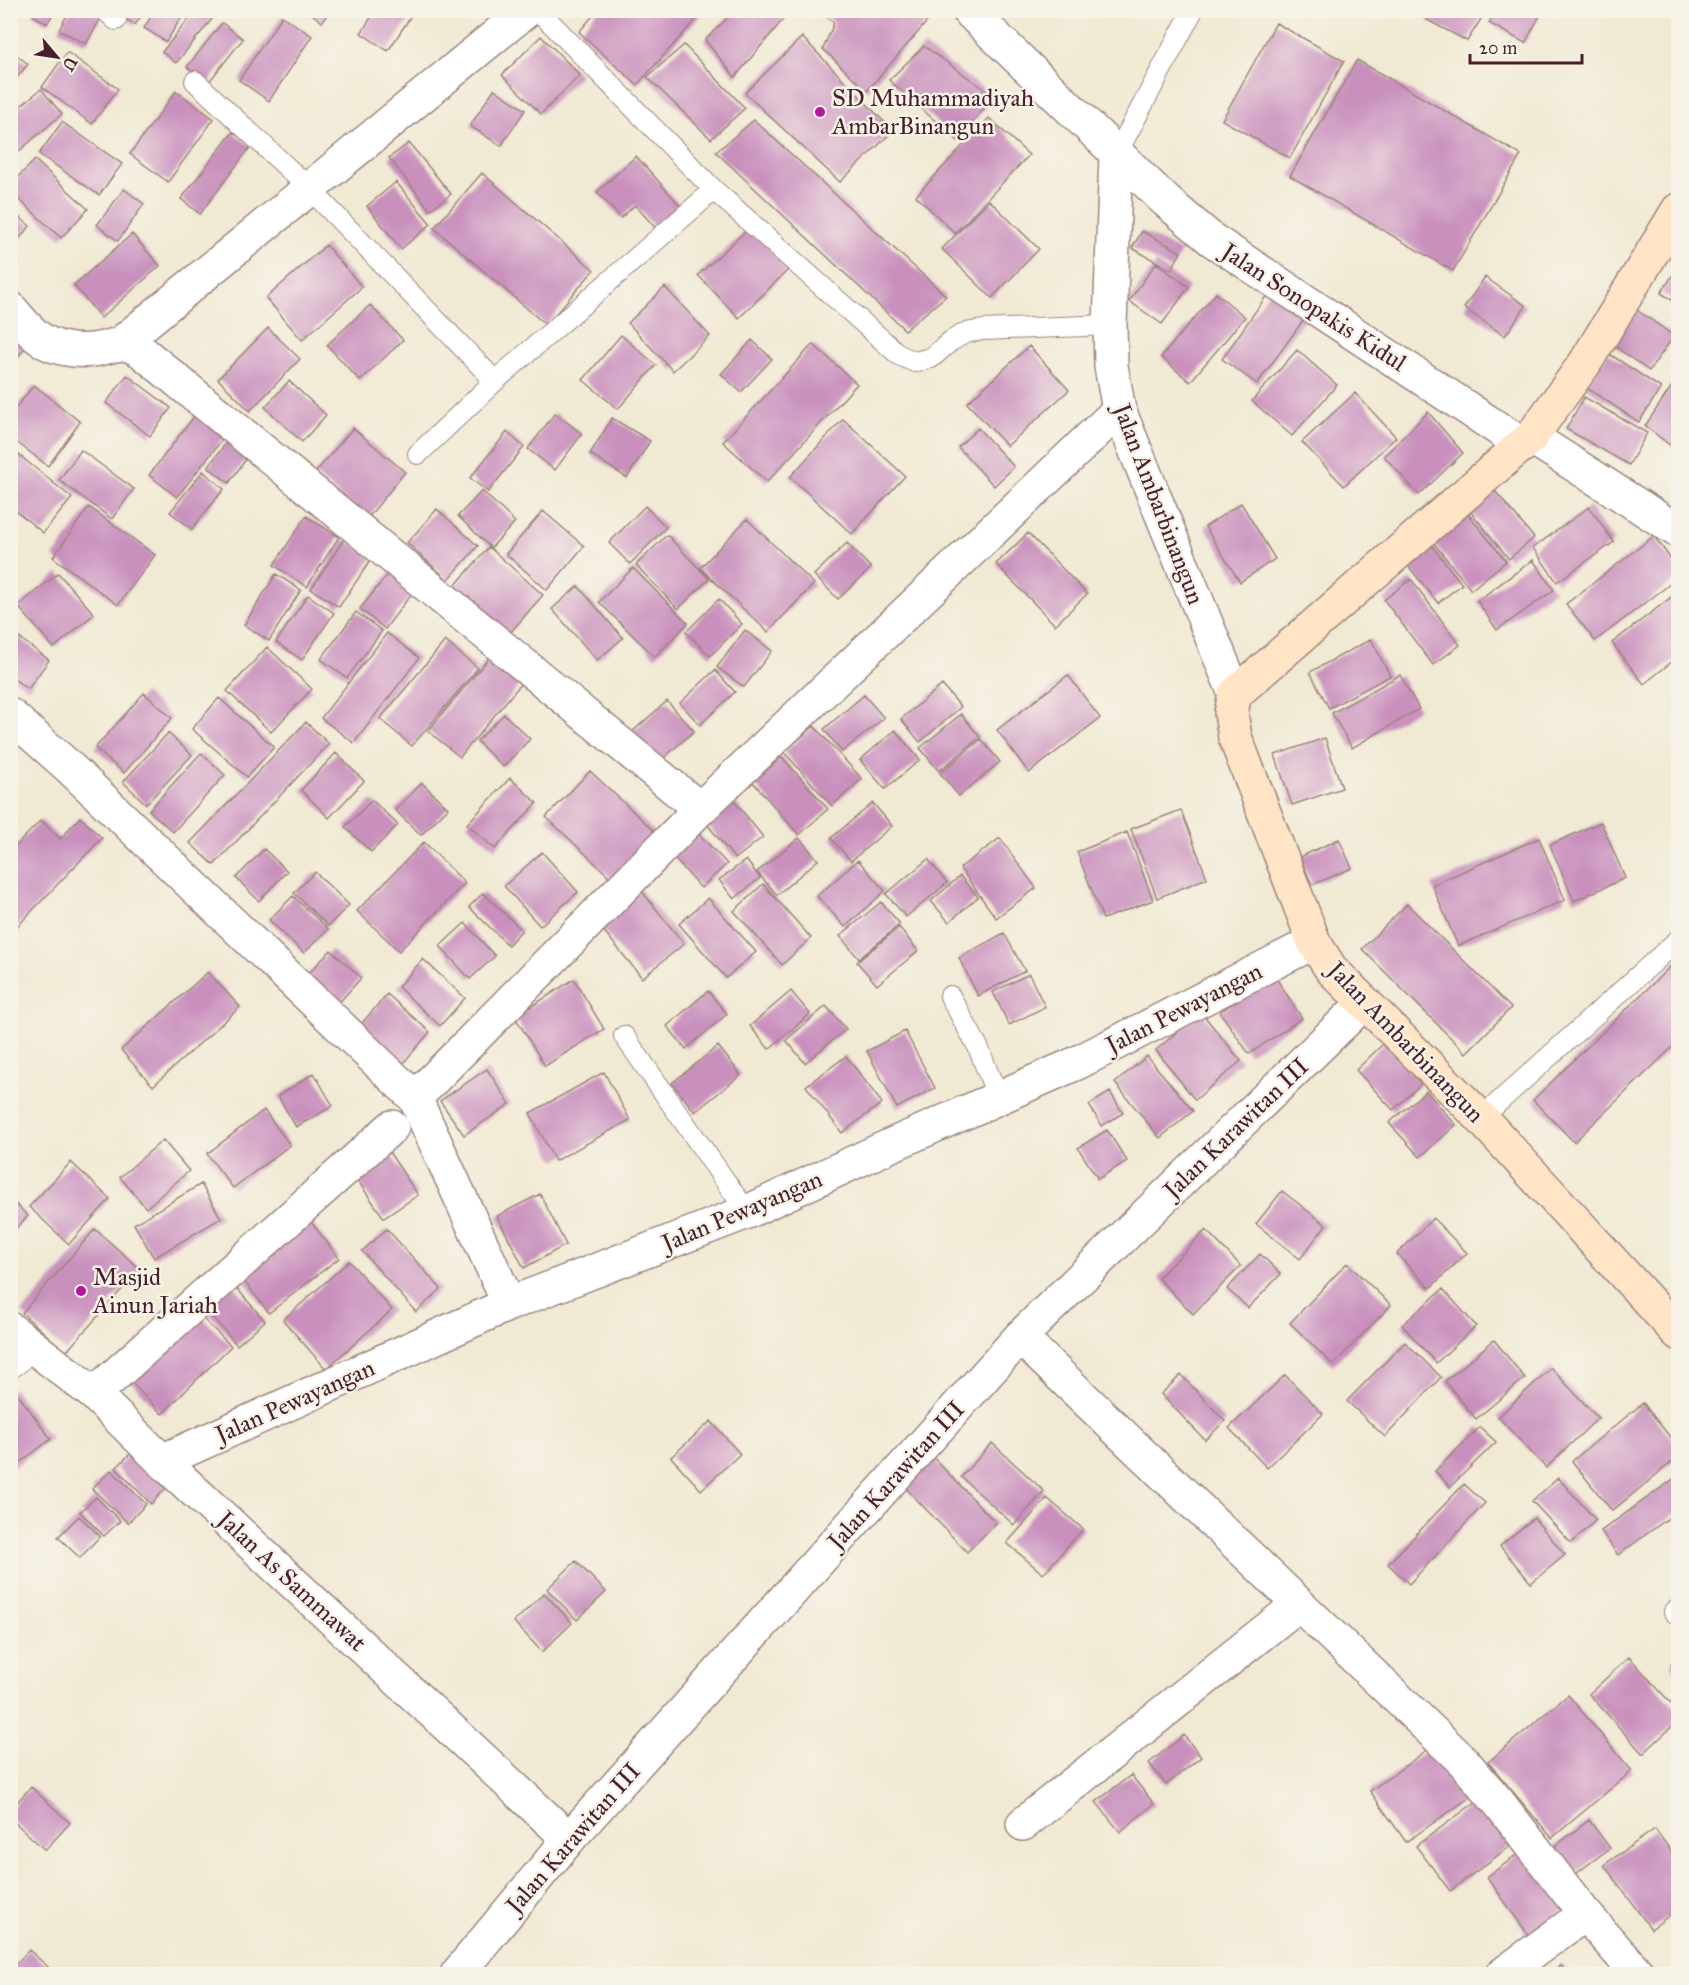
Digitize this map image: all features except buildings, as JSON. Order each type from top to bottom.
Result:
[{"type":"main road","points":[[1235,694],[1527,441],[1585,363],[1678,210]]},
{"type":"main road","name":"Jalan Ambarbinangun","points":[[1235,694],[1232,713],[1235,737],[1314,942],[1331,969],[1481,1118],[1678,1333]]},
{"type":"street","points":[[121,343],[527,10]]},
{"type":"street","points":[[968,10],[1116,154]]},
{"type":"street","name":"Jalan Ambarbinangun","points":[[1116,154],[1110,325],[1111,366],[1119,410],[1235,694]]},
{"type":"street","name":"Jalan Sonopakis Kidul","points":[[1116,154],[1211,239],[1527,441],[1678,531]]},
{"type":"street","points":[[10,308],[39,338],[58,348],[92,350],[121,343],[131,344],[141,351],[700,809]]},
{"type":"street","points":[[415,1098],[700,809],[1119,410]]},
{"type":"street","points":[[10,714],[69,767],[415,1098],[509,1304]]},
{"type":"street","name":"Jalan Pewayangan","points":[[162,1461],[509,1304],[747,1212],[1077,1063],[1314,942]]},
{"type":"street","name":"Jalan Karawitan III","points":[[457,1974],[569,1839],[1020,1337],[1365,1003]]},
{"type":"street","points":[[94,1394],[392,1127]]},
{"type":"street","points":[[1020,1337],[1463,1761],[1499,1803],[1585,1914],[1638,1974]]},
{"type":"street","name":"Jalan As Sammawat","points":[[17,1348],[94,1394],[162,1461],[569,1839]]},
{"type":"street","points":[[1023,1824],[1299,1604]]},
{"type":"street","points":[[1503,1974],[1585,1914]]},
{"type":"lane","points":[[538,10],[714,190],[899,355],[915,363],[931,358],[951,341],[965,333],[983,330],[1110,325]]},
{"type":"lane","points":[[1116,154],[1193,10]]},
{"type":"lane","points":[[195,81],[310,189],[495,381]]},
{"type":"lane","points":[[418,454],[495,381],[714,190]]},
{"type":"lane","points":[[1481,1118],[1678,940]]},
{"type":"lane","points":[[950,996],[978,1047],[998,1098]]},
{"type":"lane","points":[[624,1036],[747,1212]]},
{"type":"place","name":"SD Muhammadiyah AmbarBinangun","points":[[820,112]]},
{"type":"place","name":"Masjid Ainun Jariah","points":[[81,1291]]}]
